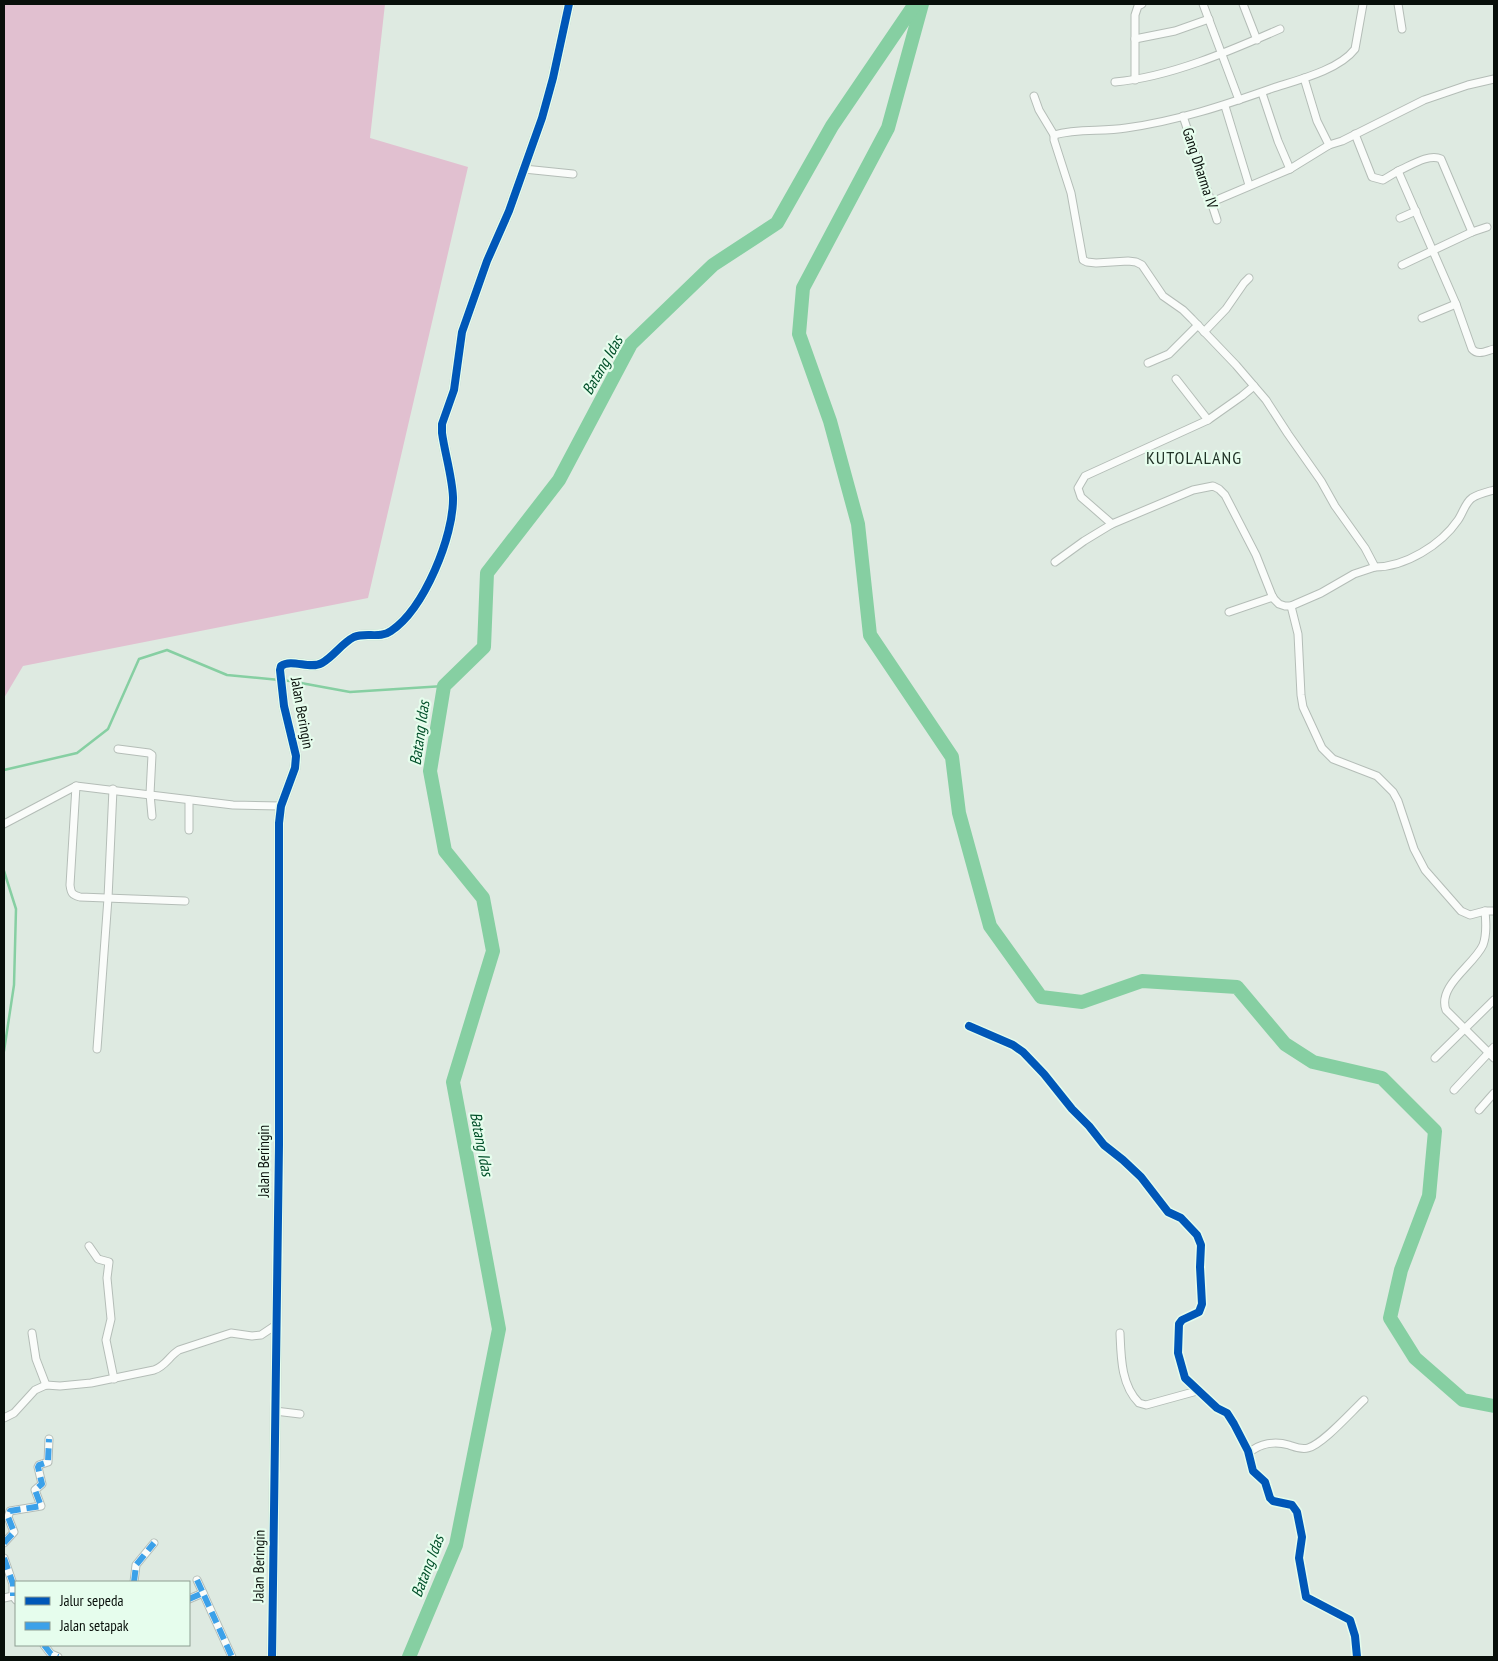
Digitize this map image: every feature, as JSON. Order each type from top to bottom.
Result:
[{"type":"street","points":[[569,4],[549,97],[524,170],[573,174]]},
{"type":"street","points":[[1135,80],[1136,9],[1142,4]]},
{"type":"street","points":[[1203,4],[1239,100]]},
{"type":"street","points":[[1243,4],[1257,40]]},
{"type":"street","points":[[1054,135],[1073,131],[1126,128],[1224,106],[1328,68],[1350,54],[1357,41],[1363,4]]},
{"type":"street","points":[[1398,4],[1402,28]]},
{"type":"street","points":[[1135,39],[1174,31],[1209,19]]},
{"type":"street","points":[[1115,82],[1135,80],[1200,62],[1280,29]]},
{"type":"street","points":[[1304,78],[1317,121],[1330,145]]},
{"type":"street","points":[[1212,202],[1290,169],[1330,145],[1424,100],[1468,85],[1494,79]]},
{"type":"street","points":[[1262,93],[1278,141],[1290,169]]},
{"type":"street","points":[[1034,96],[1039,110],[1054,135],[1071,193],[1084,262],[1136,262],[1142,265],[1163,296],[1183,310],[1198,325],[1266,400],[1313,468],[1335,506],[1365,548],[1375,567]]},
{"type":"street","points":[[1224,106],[1249,185]]},
{"type":"street","name":"Gang Dharma IV","points":[[1183,116],[1217,220]]},
{"type":"street","points":[[1355,134],[1372,177],[1383,180],[1428,158],[1435,157],[1441,159],[1472,232]]},
{"type":"street","name":"Jalan Beringin","points":[[272,1657],[279,1145],[279,861],[281,806],[295,768],[296,756],[283,695],[280,670],[287,663],[319,664],[353,638],[388,633],[400,623],[424,594],[444,548],[451,514],[453,496],[442,424],[454,390],[460,339],[487,261],[509,211],[524,170]]},
{"type":"street","points":[[1398,171],[1434,250],[1472,349],[1474,352],[1480,353],[1494,349]]},
{"type":"street","points":[[1400,218],[1416,210]]},
{"type":"street","points":[[1402,265],[1472,232],[1487,227]]},
{"type":"street","points":[[1204,332],[1226,310],[1249,278]]},
{"type":"street","points":[[1422,318],[1456,304]]},
{"type":"street","points":[[1148,363],[1169,354],[1198,325]]},
{"type":"street","points":[[1176,380],[1208,420]]},
{"type":"street","points":[[1112,524],[1081,497],[1078,488],[1085,476],[1208,420],[1254,386]]},
{"type":"street","points":[[1055,562],[1112,524],[1193,490],[1213,486],[1225,495],[1256,555],[1273,597],[1279,604],[1291,606],[1321,593],[1354,574],[1375,567],[1388,567],[1426,550],[1457,522],[1470,500],[1494,490]]},
{"type":"street","points":[[1229,612],[1273,597]]},
{"type":"street","points":[[1291,606],[1298,634],[1300,695],[1322,748],[1333,759],[1377,776],[1386,784],[1398,801],[1414,849],[1425,870],[1464,913],[1494,911]]},
{"type":"street","points":[[118,749],[147,752],[152,755],[150,794],[152,816]]},
{"type":"street","points":[[4,824],[76,786],[113,789],[189,800],[254,806],[281,806]]},
{"type":"street","points":[[76,786],[70,884],[72,894],[80,897],[185,901]]},
{"type":"street","points":[[97,1049],[108,898],[113,789]]},
{"type":"street","points":[[189,800],[189,830]]},
{"type":"street","points":[[1454,1090],[1492,1053],[1446,1010],[1444,998],[1455,978],[1482,947],[1486,932],[1485,911]]},
{"type":"street","points":[[1435,1058],[1494,1000]]},
{"type":"street","points":[[969,1026],[1014,1045],[1023,1052],[1104,1145],[1141,1177],[1168,1212],[1181,1218],[1197,1235],[1202,1245],[1200,1266],[1201,1309],[1178,1324],[1178,1353],[1183,1373],[1190,1384],[1227,1414],[1234,1424],[1249,1454],[1253,1471],[1265,1482],[1270,1498],[1273,1501],[1292,1505],[1297,1512],[1302,1537],[1299,1558],[1306,1597],[1350,1620],[1355,1636],[1357,1657]]},
{"type":"street","points":[[1479,1110],[1494,1093]]},
{"type":"street","points":[[89,1246],[98,1259],[109,1262],[107,1278],[111,1319],[106,1340],[114,1379]]},
{"type":"street","points":[[4,1418],[14,1413],[35,1390],[46,1385],[60,1386],[114,1379],[161,1368],[179,1350],[231,1333],[258,1336],[276,1326]]},
{"type":"street","points":[[32,1333],[36,1359],[46,1385]]},
{"type":"street","points":[[1120,1333],[1122,1368],[1130,1390],[1139,1403],[1146,1405],[1198,1391]]},
{"type":"street","points":[[1249,1454],[1258,1447],[1278,1442],[1300,1448],[1310,1448],[1330,1433],[1364,1400]]},
{"type":"street","points":[[275,1411],[300,1414]]},
{"type":"street","points":[[4,1543],[14,1532],[8,1517],[10,1512],[41,1506],[35,1490],[42,1484],[38,1467],[48,1462],[49,1439]]},
{"type":"street","points":[[134,1581],[136,1565],[154,1543]]},
{"type":"street","points":[[4,1558],[13,1584],[15,1598],[4,1598]]},
{"type":"street","points":[[197,1580],[232,1657]]},
{"type":"street","points":[[190,1599],[204,1593]]},
{"type":"street","points":[[45,1646],[51,1654],[58,1657]]},
{"type":"shaded area","points":[[4,4],[385,4],[370,138],[468,167],[368,598],[23,666],[4,698]]},
{"type":"waterway","name":"Batang Idas","points":[[409,1657],[456,1545],[499,1329],[453,1082],[493,951],[483,898],[445,851],[430,771],[444,686],[484,647],[487,573],[559,480],[631,344],[713,265],[777,223],[832,126],[915,4]]},
{"type":"waterway","points":[[922,4],[888,128],[803,288],[799,334],[830,421],[858,524],[870,635],[952,757],[959,813],[990,926],[1041,997],[1082,1002],[1142,981],[1237,987],[1285,1044],[1313,1062],[1382,1078],[1435,1131],[1429,1196],[1401,1270],[1390,1318],[1415,1358],[1463,1400],[1494,1406]]},
{"type":"waterway","points":[[4,770],[77,753],[108,729],[139,659],[167,650],[227,675],[290,681],[350,692],[444,686]]},
{"type":"waterway","points":[[4,871],[16,909],[14,985],[4,1051]]},
{"type":"marked path","points":[[4,1543],[14,1532],[8,1517],[10,1511],[41,1506],[35,1490],[42,1484],[38,1467],[48,1462],[49,1439]]},
{"type":"marked path","points":[[134,1581],[136,1565],[154,1543]]},
{"type":"marked path","points":[[4,1558],[13,1584],[13,1596]]},
{"type":"marked path","points":[[197,1580],[203,1593]]},
{"type":"marked path","points":[[190,1599],[203,1593],[232,1657]]},
{"type":"marked path","points":[[45,1646],[51,1654],[58,1657]]},
{"type":"cycle path","points":[[272,1657],[279,1145],[279,823],[281,806],[295,768],[296,756],[284,706],[280,670],[281,666],[290,663],[317,665],[354,637],[382,635],[391,631],[403,621],[415,606],[435,570],[443,551],[452,513],[453,497],[442,424],[454,390],[462,332],[487,261],[509,211],[542,118],[569,4]]},
{"type":"cycle path","points":[[969,1026],[1013,1045],[1023,1052],[1104,1145],[1141,1177],[1168,1212],[1181,1218],[1197,1235],[1201,1245],[1202,1304],[1199,1312],[1182,1320],[1179,1324],[1178,1353],[1185,1378],[1217,1408],[1227,1413],[1248,1451],[1253,1471],[1265,1482],[1270,1498],[1273,1501],[1292,1505],[1297,1512],[1302,1537],[1299,1558],[1306,1597],[1350,1620],[1355,1636],[1357,1657]]},
{"type":"district","name":"KUTOLALANG","points":[[1194,458]]}]
